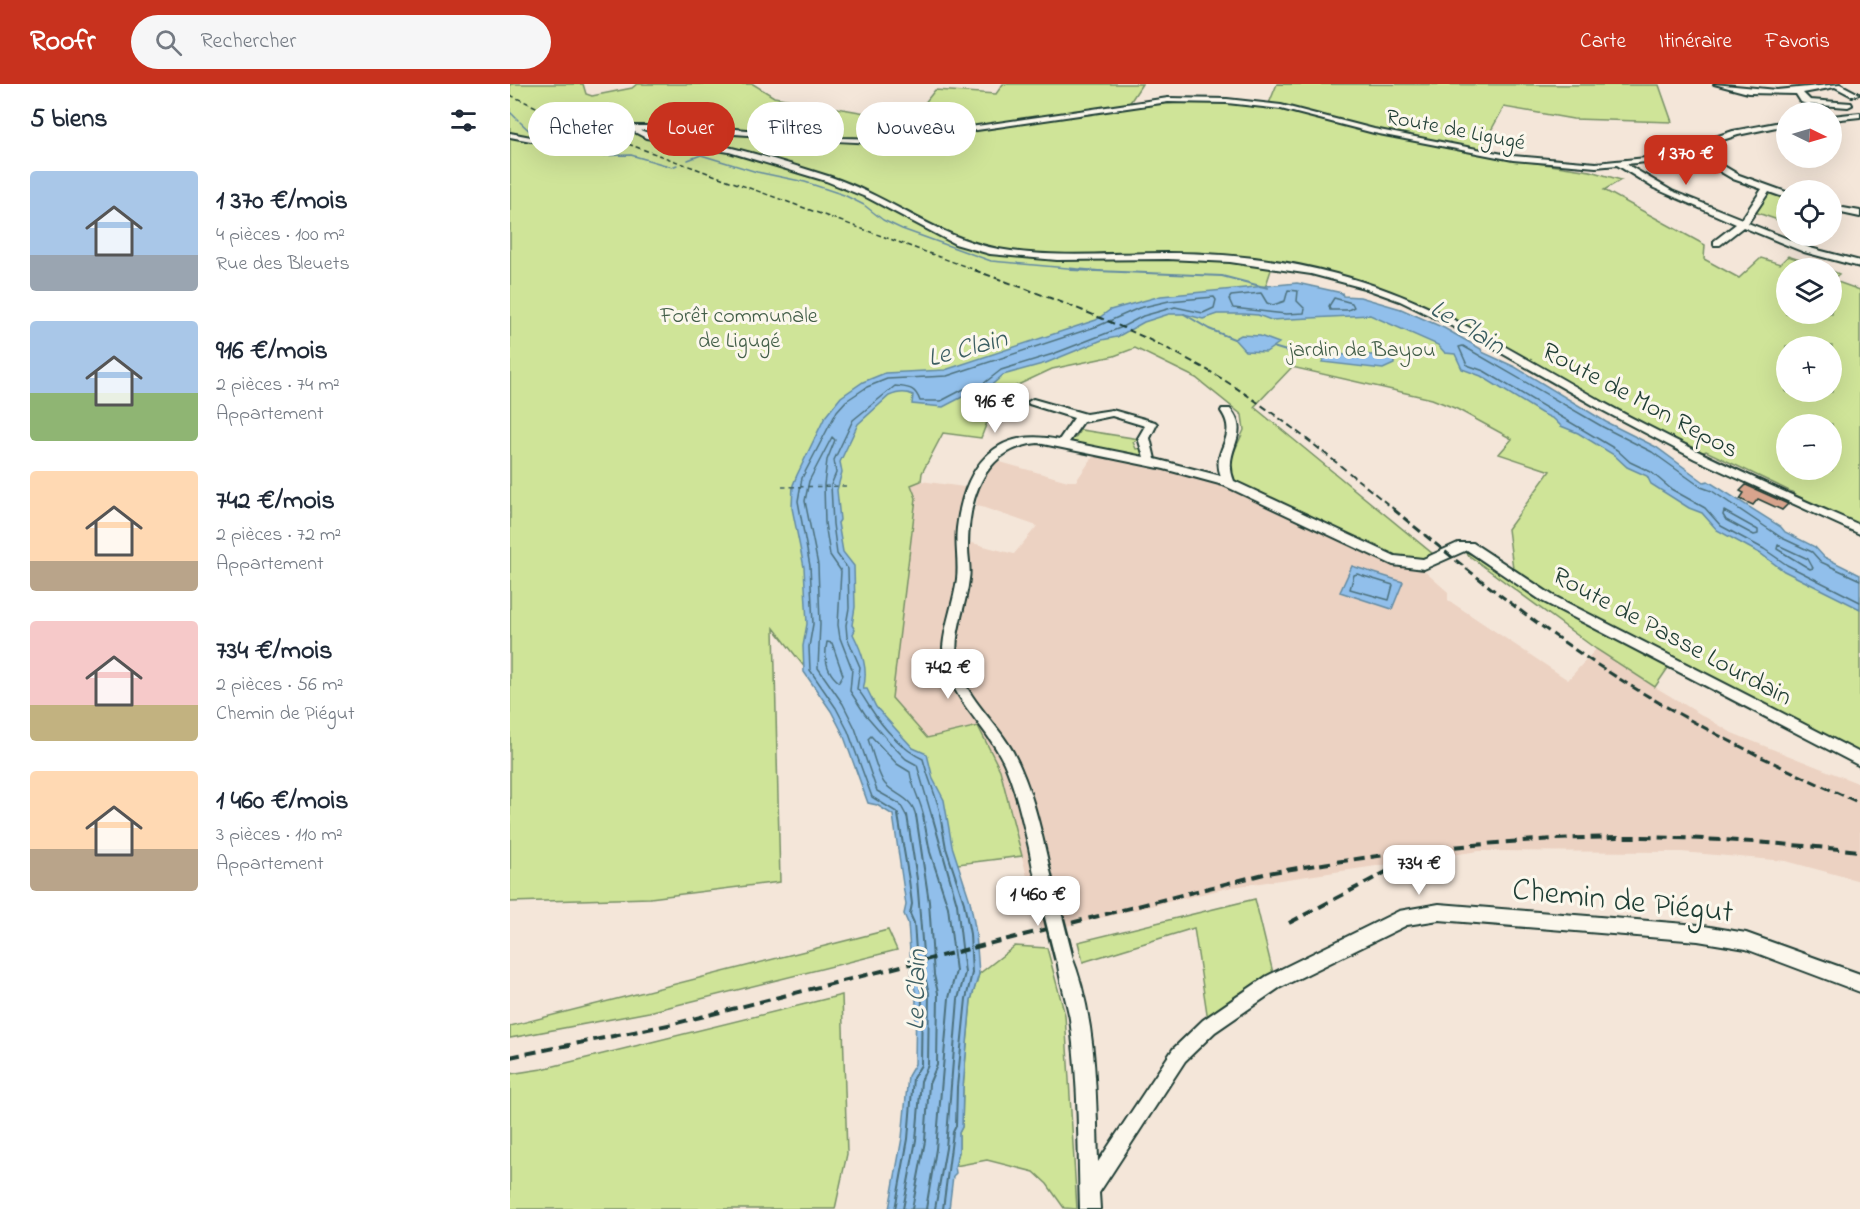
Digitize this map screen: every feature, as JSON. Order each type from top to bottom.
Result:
[{"type":"street","points":[[1718,84],[1757,91],[1802,93],[1835,85],[1858,96]]},
{"type":"street","points":[[1789,84],[1790,89],[1802,93]]},
{"type":"street","points":[[1802,93],[1803,100],[1809,102],[1848,105]]},
{"type":"street","name":"Route de Ligugé","points":[[645,131],[700,128],[841,140],[888,141],[1128,105],[1197,99],[1275,106],[1374,131],[1513,158],[1568,164],[1620,164],[1657,159],[1744,131],[1776,125]]},
{"type":"street","points":[[1842,116],[1860,113]]},
{"type":"street","points":[[510,135],[531,138],[569,138],[631,128],[645,131]]},
{"type":"street","name":"Route de Mon Repos","points":[[645,131],[732,149],[855,189],[888,204],[948,239],[975,249],[1056,259],[1223,257],[1333,276],[1404,300],[1470,331],[1606,408],[1701,457],[1860,530]]},
{"type":"street","points":[[1690,150],[1736,177],[1776,192]]},
{"type":"street","points":[[1620,164],[1660,189],[1741,224],[1839,260],[1860,264]]},
{"type":"street","points":[[1717,243],[1741,224],[1767,189]]},
{"type":"street","points":[[1842,211],[1860,214]]},
{"type":"street","points":[[1033,402],[1083,417],[1112,413],[1149,422],[1151,424],[1144,438],[1150,458],[1148,462]]},
{"type":"street","points":[[1226,411],[1232,417],[1235,426],[1222,461],[1230,484]]},
{"type":"street","points":[[1061,445],[1079,419],[1083,417]]},
{"type":"street","points":[[1090,1209],[1081,1042],[1070,975],[1020,788],[1011,764],[1001,744],[960,690],[952,670],[949,648],[964,576],[962,545],[965,515],[981,470],[989,458],[1016,440],[1038,439],[1197,472],[1230,484]]},
{"type":"street","name":"Route de Passe Lourdain","points":[[1230,484],[1393,560],[1423,564],[1462,546],[1469,546],[1547,597],[1860,760]]},
{"type":"street","name":"Chemin de Piégut","points":[[1089,1189],[1097,1181],[1179,1055],[1209,1026],[1273,982],[1405,917],[1419,913],[1450,913],[1698,933],[1736,939],[1860,982]]},
{"type":"shaded area","points":[[1095,454],[1203,477],[1392,562],[1411,569],[1423,570],[1448,592],[1448,600],[1568,680],[1596,649],[1732,733],[1860,784],[1860,881],[1786,861],[1681,852],[1479,851],[1232,887],[1041,932],[1000,770],[978,726],[927,738],[892,698],[916,498],[911,485],[921,481],[971,488],[958,524],[957,539],[1014,554],[1037,526],[976,505],[980,486],[993,460],[1068,481],[1076,481]]},
{"type":"green space","name":"Forêt communale de Ligugé","points":[[510,84],[583,84],[586,94],[592,96],[632,88],[637,84],[753,84],[774,97],[803,102],[747,102],[747,156],[844,156],[844,109],[856,111],[856,156],[976,156],[976,102],[926,102],[935,90],[996,94],[1003,84],[1142,84],[1127,107],[1203,101],[1268,106],[1277,84],[1659,85],[1672,122],[1573,119],[1504,107],[1478,154],[1590,171],[1621,180],[1604,190],[1705,245],[1704,259],[1739,278],[1761,258],[1776,263],[1776,324],[1842,324],[1842,284],[1860,290],[1860,526],[1792,498],[1794,493],[1706,451],[1699,454],[1460,323],[1381,288],[1329,273],[1272,267],[1264,291],[1321,295],[1411,326],[1860,596],[1860,756],[1547,594],[1513,568],[1508,529],[1550,471],[1499,454],[1512,439],[1457,409],[1432,399],[1292,367],[1254,407],[1433,554],[1415,559],[1383,554],[1243,486],[1234,479],[1229,463],[1244,430],[1242,415],[1196,378],[1135,348],[1114,356],[1052,369],[1003,392],[1014,396],[991,412],[981,438],[943,433],[922,473],[921,481],[911,485],[916,498],[892,698],[927,738],[978,726],[1000,770],[1022,856],[958,864],[774,628],[780,882],[650,898],[510,902]]},
{"type":"green space","points":[[1771,192],[1776,194],[1776,219],[1755,212],[1766,194]]},
{"type":"green space","points":[[1075,429],[1139,439],[1133,442],[1136,449],[1142,448],[1144,457],[1070,444],[1068,441],[1070,437],[1075,438],[1079,432]]},
{"type":"green space","points":[[1464,552],[1474,555],[1562,610],[1670,665],[1655,687],[1596,649]]},
{"type":"green space","points":[[1255,899],[1273,973],[1208,1020],[1194,928],[1083,962],[1078,942]]},
{"type":"green space","points":[[888,930],[897,950],[649,1012],[510,1038],[510,1026]]},
{"type":"green space","points":[[1015,946],[1047,948],[1065,1015],[1077,1209],[1064,1208],[1047,1184],[1034,1172],[987,1160],[955,1166],[959,1152],[959,1133],[962,1127],[971,1000],[979,974]]},
{"type":"green space","points":[[842,995],[847,1154],[835,1209],[510,1209],[510,1074],[542,1069]]},
{"type":"water","name":"Le Clain","points":[[1297,283],[1401,309],[1444,328],[1481,349],[1482,352],[1515,367],[1606,422],[1656,447],[1704,482],[1708,481],[1781,527],[1785,532],[1815,547],[1824,557],[1860,575],[1860,609],[1784,571],[1761,554],[1717,530],[1702,513],[1689,508],[1651,484],[1647,476],[1627,467],[1614,455],[1578,433],[1561,426],[1554,419],[1481,376],[1462,369],[1455,354],[1445,353],[1438,345],[1370,315],[1271,320],[1258,315],[1244,314],[1217,314],[1203,319],[1184,314],[1169,314],[1144,322],[1117,337],[1102,340],[1046,363],[1003,375],[986,390],[966,395],[943,407],[912,404],[913,395],[907,393],[889,396],[858,424],[840,462],[842,472],[837,490],[840,520],[838,523],[843,552],[854,566],[855,607],[852,625],[855,630],[853,634],[864,661],[863,689],[867,689],[876,707],[913,748],[927,754],[933,779],[944,800],[952,846],[970,901],[976,933],[979,974],[971,1000],[962,1127],[959,1133],[959,1152],[949,1209],[889,1209],[902,1138],[908,1076],[915,1064],[916,994],[912,979],[908,923],[904,914],[906,905],[893,815],[877,805],[868,803],[843,734],[831,711],[804,672],[803,646],[807,624],[804,567],[792,508],[793,485],[797,475],[825,417],[841,397],[863,382],[885,373],[945,370],[1096,320],[1110,310],[1161,296]]},
{"type":"water","points":[[1241,335],[1260,336],[1279,343],[1266,352],[1245,351],[1234,339]]},
{"type":"water","points":[[1328,353],[1394,355],[1394,364],[1383,369],[1322,362]]},
{"type":"water","points":[[1352,566],[1403,582],[1392,609],[1340,592]]},
{"type":"building","points":[[1746,485],[1788,504],[1782,510],[1758,499],[1753,505],[1740,499],[1744,493],[1740,491]]},
{"type":"waterway","points":[[510,112],[518,120]]},
{"type":"waterway","points":[[520,122],[528,130]]},
{"type":"waterway","points":[[688,160],[701,155],[757,172],[805,182],[844,195],[864,205],[883,220],[902,229],[991,261],[1101,271]]},
{"type":"waterway","points":[[634,156],[672,167],[677,165]]},
{"type":"waterway","points":[[1071,270],[1222,276],[1268,288]]},
{"type":"waterway","points":[[1184,314],[1209,329],[1234,339]]},
{"type":"waterway","points":[[1273,347],[1293,353],[1325,356]]},
{"type":"ferry route","points":[[782,487],[846,486]]},
{"type":"railway","points":[[510,95],[573,124],[978,271]]},
{"type":"railway","points":[[974,270],[1133,332],[1224,380],[1311,442],[1395,510]]},
{"type":"railway","points":[[1393,509],[1531,618],[1618,678],[1737,745],[1860,803]]},
{"type":"railway","points":[[510,1057],[673,1024],[1268,873],[1314,865],[1452,847],[1591,838],[1694,839],[1860,851]]},
{"type":"railway","points":[[1289,923],[1386,872],[1449,851]]},
{"type":"park label","name":"jardin de Bayou","points":[[1362,348]]}]
